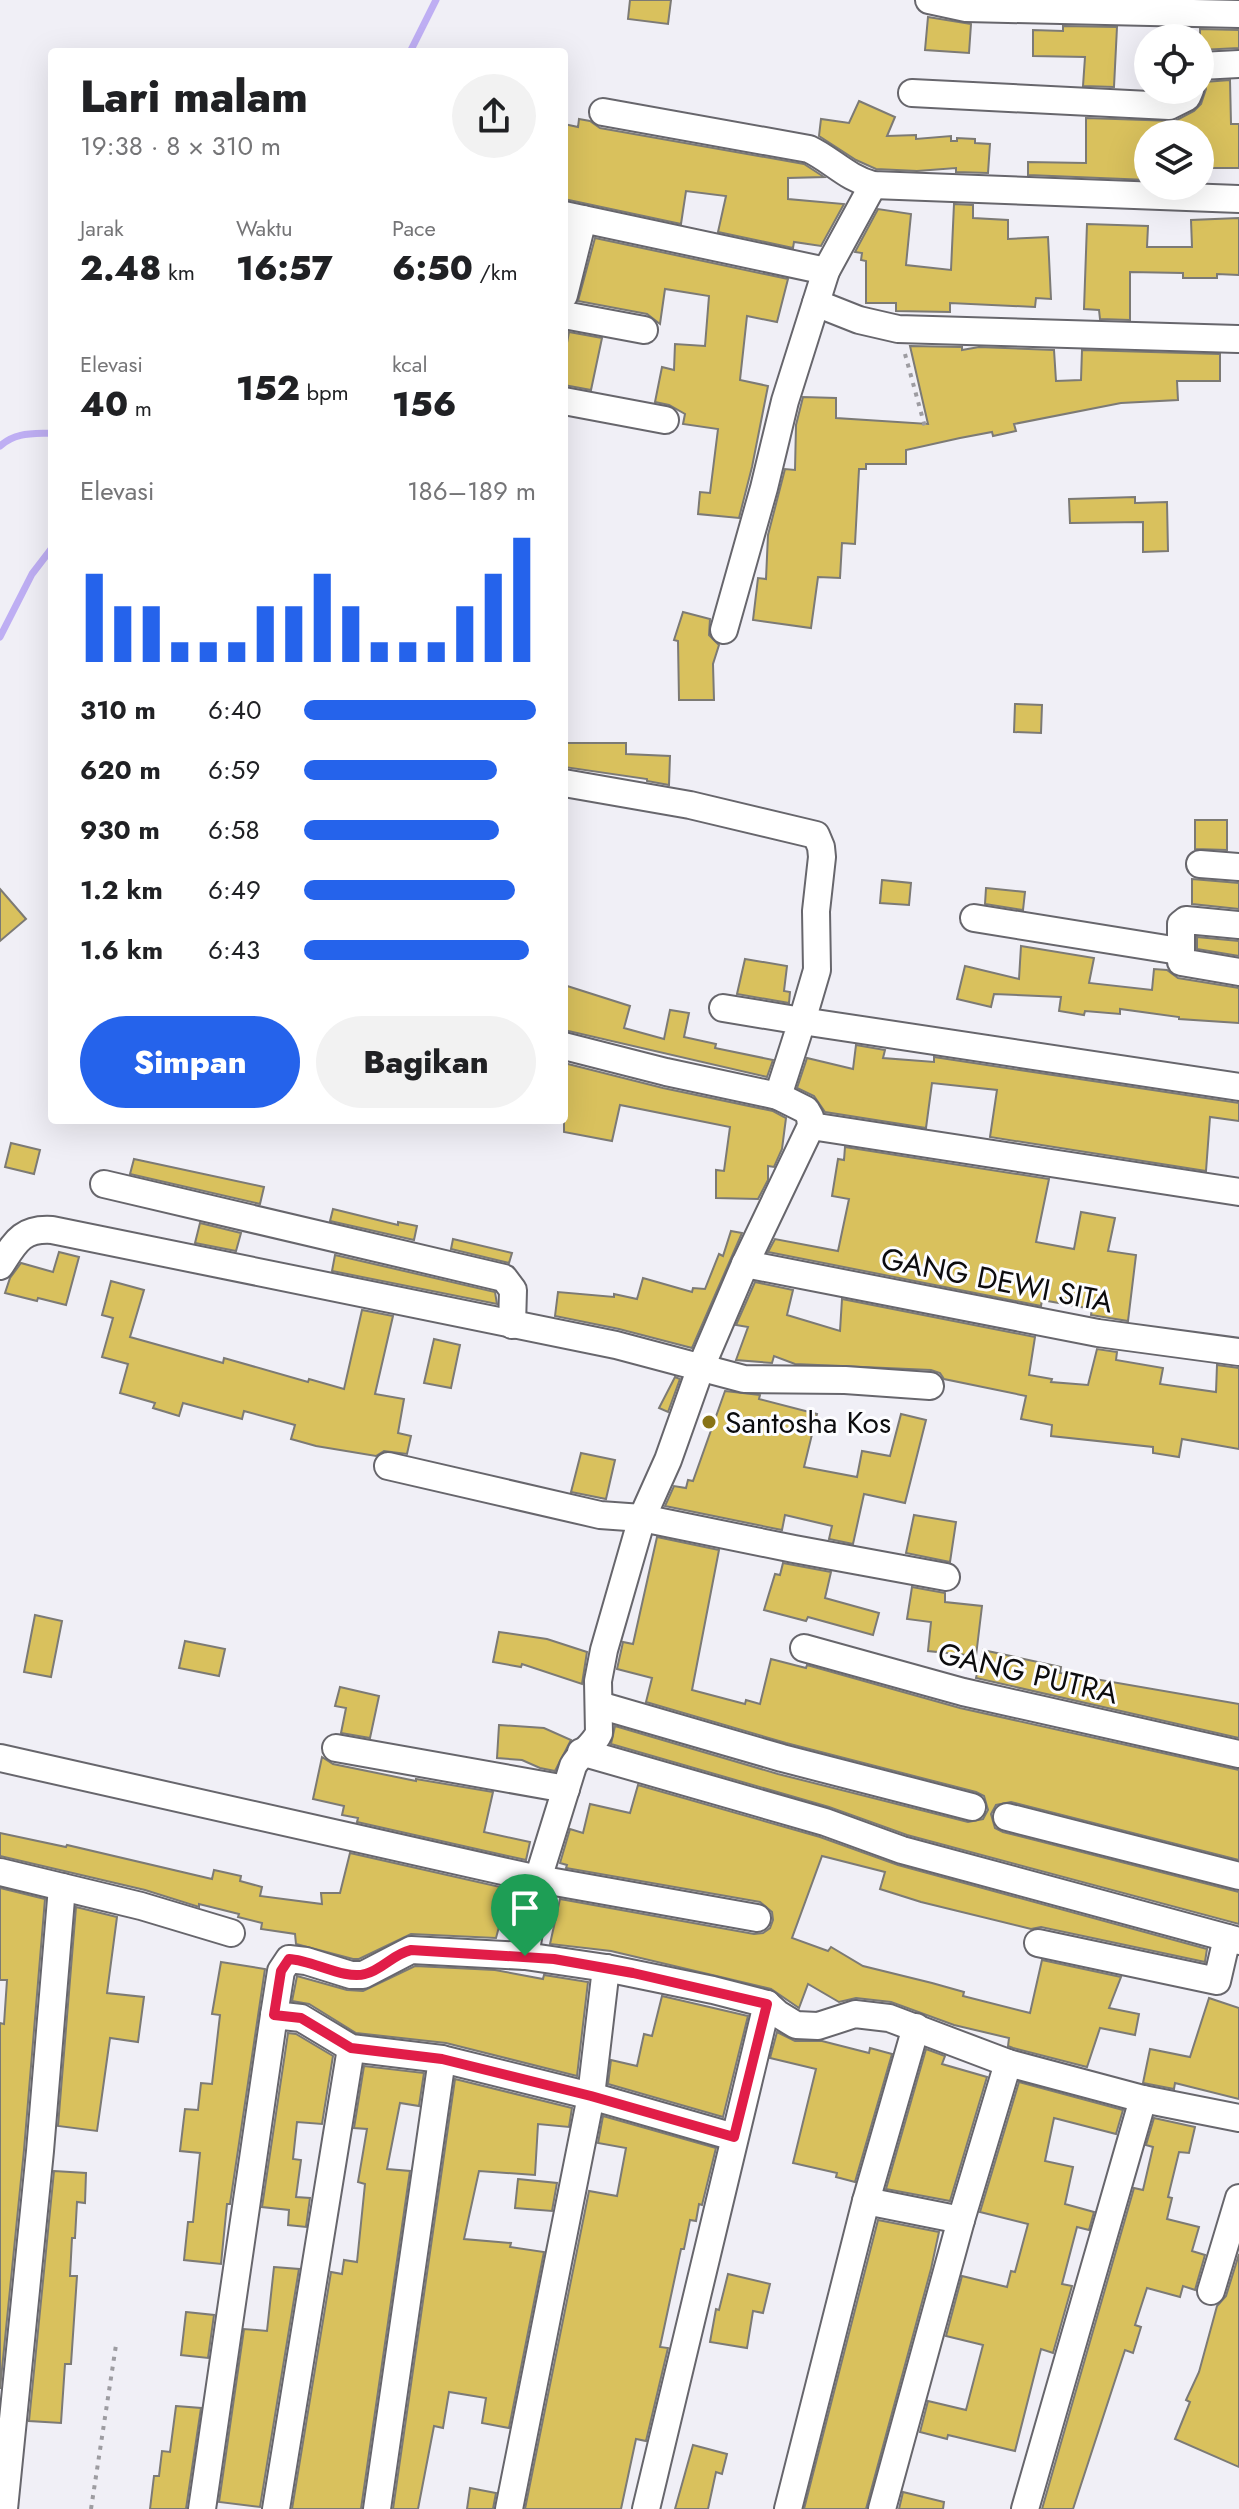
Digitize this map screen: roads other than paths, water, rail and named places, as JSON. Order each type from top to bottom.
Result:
[{"type":"street","points":[[929,0],[966,8],[1239,14]]},
{"type":"street","points":[[1214,65],[1239,64]]},
{"type":"street","points":[[912,93],[1173,104]]},
{"type":"street","points":[[603,112],[809,149],[823,155],[856,180],[873,185],[1239,199]]},
{"type":"street","points":[[724,630],[785,401],[826,271],[873,185]]},
{"type":"street","points":[[568,260],[573,217],[826,271]]},
{"type":"street","points":[[816,303],[859,320],[898,329],[1238,339]]},
{"type":"street","points":[[568,316],[644,330]]},
{"type":"street","points":[[568,402],[665,420]]},
{"type":"street","points":[[568,784],[690,805],[816,835],[822,857],[816,911],[817,970],[778,1096]]},
{"type":"street","points":[[1200,864],[1239,867]]},
{"type":"street","points":[[974,918],[1179,951]]},
{"type":"street","points":[[1239,925],[1186,920],[1181,924],[1179,951],[1181,962],[1239,972]]},
{"type":"street","points":[[723,1008],[1239,1087]]},
{"type":"street","points":[[525,1956],[538,1879],[573,1766],[581,1752],[597,1738],[598,1681],[604,1650],[642,1518],[745,1264],[811,1126],[806,1110],[778,1096],[568,1047]]},
{"type":"street","points":[[811,1126],[1239,1192]]},
{"type":"street","points":[[104,1184],[504,1278],[513,1290],[512,1325]]},
{"type":"street","points":[[0,1266],[17,1240],[28,1232],[52,1230],[616,1345],[744,1379],[845,1380],[930,1386]]},
{"type":"street","name":"GANG DEWI SITA","points":[[745,1264],[1098,1333],[1239,1352]]},
{"type":"street","points":[[388,1466],[600,1515],[642,1518],[946,1577]]},
{"type":"street","name":"GANG PUTRA","points":[[804,1648],[963,1692],[1239,1754]]},
{"type":"street","points":[[599,1705],[782,1758],[972,1807]]},
{"type":"street","points":[[336,1748],[566,1789]]},
{"type":"street","points":[[581,1752],[825,1822],[902,1850],[1233,1939],[1228,1984],[1038,1943]]},
{"type":"street","points":[[0,1758],[538,1879],[757,1918]]},
{"type":"street","points":[[1007,1817],[1239,1876]]},
{"type":"street","points":[[0,1872],[141,1906],[231,1933]]},
{"type":"street","points":[[4,2509],[40,2151],[62,1887]]},
{"type":"street","points":[[202,2509],[274,2015],[281,1971],[289,1959],[351,1975],[363,1975],[411,1950],[525,1956],[606,1968],[767,2004],[796,2025],[818,2026],[855,2014],[866,2014],[916,2027],[1008,2063],[1143,2099],[1239,2118]]},
{"type":"street","points":[[509,2509],[591,2096],[606,1968]]},
{"type":"street","points":[[646,2509],[767,2004]]},
{"type":"street","points":[[274,2015],[301,2018],[351,2048],[442,2059],[591,2096],[734,2137]]},
{"type":"street","points":[[788,2509],[866,2201],[916,2027]]},
{"type":"street","points":[[276,2509],[351,2048]]},
{"type":"street","points":[[377,2509],[442,2059]]},
{"type":"street","points":[[882,2509],[961,2220],[1008,2063]]},
{"type":"street","points":[[1025,2509],[1143,2099]]},
{"type":"street","points":[[1211,2291],[1239,2198]]},
{"type":"street","points":[[866,2201],[961,2220]]},
{"type":"waterway","points":[[412,48],[436,0]]},
{"type":"waterway","points":[[0,446],[18,436],[48,433]]},
{"type":"waterway","points":[[0,637],[32,574],[48,553]]},
{"type":"place","name":"Santosha Kos","points":[[709,1422]]}]
